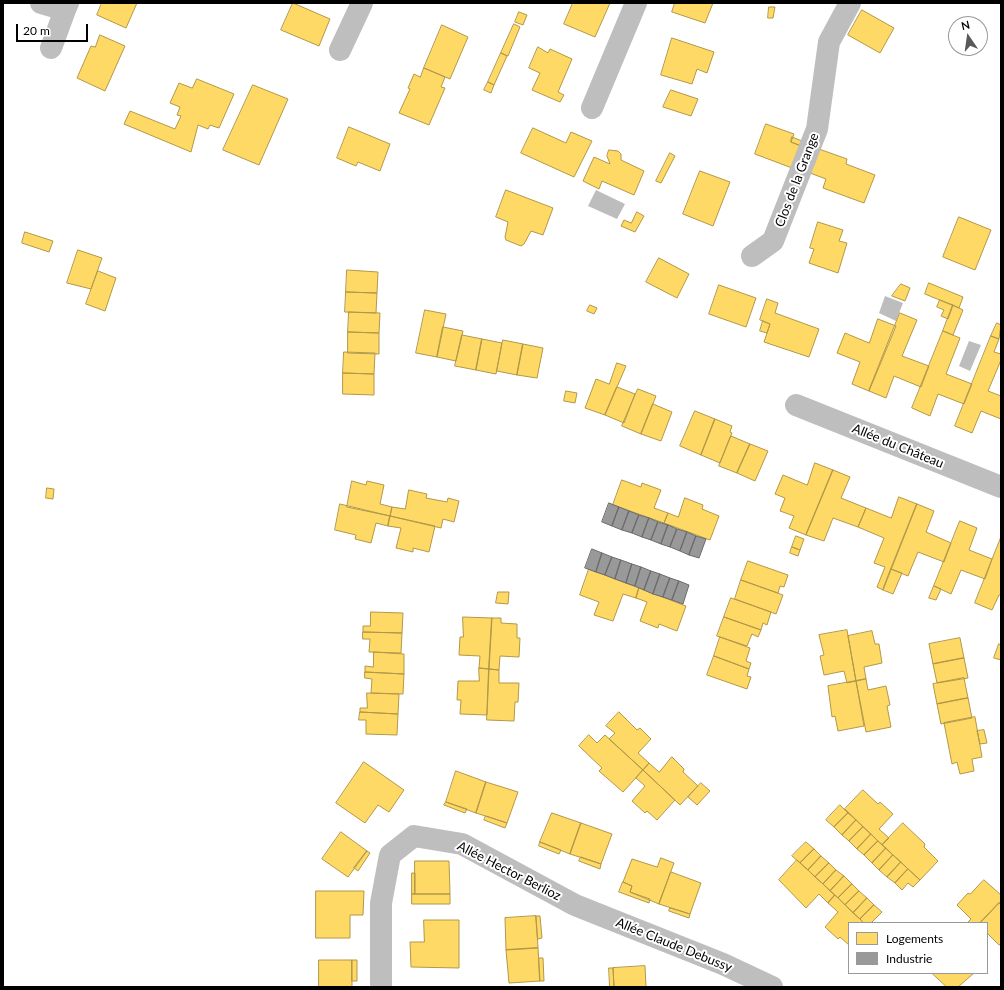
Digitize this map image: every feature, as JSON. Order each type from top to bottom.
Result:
[{"type":"street","points":[[41,3],[67,6],[50,48]]},
{"type":"street","points":[[340,50],[362,3]]},
{"type":"street","points":[[592,108],[636,3]]},
{"type":"street","name":"Clos de la Grange","points":[[752,256],[773,241],[817,129],[829,42],[850,3]]},
{"type":"street","name":"Allée du Château","points":[[796,405],[1001,488]]},
{"type":"street","name":"Allée Hector Berlioz","points":[[381,987],[381,903],[390,855],[414,836],[462,844],[575,905]]},
{"type":"street","name":"Allée Claude Debussy","points":[[575,905],[723,964],[772,987]]},
{"type":"shaded area","points":[[596,190],[625,204],[617,219],[588,206]]},
{"type":"shaded area","points":[[885,296],[903,303],[896,321],[879,313]]},
{"type":"shaded area","points":[[969,341],[981,345],[970,371],[959,366]]},
{"type":"building: Logements","points":[[102,3],[137,3],[126,28],[97,15]]},
{"type":"building: Logements","points":[[293,3],[330,19],[319,46],[281,30]]},
{"type":"building: Logements","points":[[573,3],[610,3],[595,37],[564,24]]},
{"type":"building: Logements","points":[[675,3],[713,3],[705,23],[672,12]]},
{"type":"building: Logements","points":[[769,7],[775,7],[773,18],[768,18]]},
{"type":"building: Logements","points":[[862,10],[894,28],[880,53],[848,35]]},
{"type":"building: Logements","points":[[519,12],[527,15],[523,25],[515,22]]},
{"type":"building: Logements","points":[[514,24],[520,27],[508,56],[501,53]]},
{"type":"building: Logements","points":[[442,25],[468,37],[450,79],[424,68]]},
{"type":"building: Logements","points":[[100,35],[125,46],[105,91],[77,78],[91,46],[95,47]]},
{"type":"building: Logements","points":[[672,38],[714,52],[707,73],[697,69],[692,84],[661,75]]},
{"type":"building: Logements","points":[[538,47],[548,53],[550,49],[572,59],[558,92],[564,95],[560,102],[532,90],[540,73],[529,68]]},
{"type":"building: Logements","points":[[501,53],[507,56],[494,85],[488,82]]},
{"type":"building: Logements","points":[[424,68],[445,77],[441,87],[445,88],[429,125],[399,113],[410,89],[408,88],[414,74],[420,77]]},
{"type":"building: Logements","points":[[197,79],[234,94],[219,128],[210,125],[208,129],[198,125],[191,152],[124,124],[130,111],[175,129],[181,116],[177,115],[180,107],[170,103],[179,83],[192,88]]},
{"type":"building: Logements","points":[[488,82],[494,85],[491,93],[484,90]]},
{"type":"building: Logements","points":[[253,85],[288,99],[259,165],[223,150]]},
{"type":"building: Logements","points":[[671,90],[698,99],[691,116],[663,107]]},
{"type":"building: Logements","points":[[766,124],[794,134],[791,142],[801,146],[792,168],[755,154]]},
{"type":"building: Logements","points":[[349,127],[390,144],[380,171],[358,162],[356,166],[337,158]]},
{"type":"building: Logements","points":[[533,128],[566,143],[571,132],[592,141],[574,177],[521,153]]},
{"type":"building: Logements","points":[[792,137],[802,141],[801,146],[791,142]]},
{"type":"building: Logements","points":[[819,149],[847,159],[846,164],[875,175],[864,203],[823,188],[826,179],[810,173]]},
{"type":"building: Logements","points":[[609,150],[618,151],[621,154],[621,160],[644,171],[634,195],[602,181],[599,189],[583,181],[594,157],[610,164],[607,156]]},
{"type":"building: Logements","points":[[670,153],[675,156],[661,183],[656,181]]},
{"type":"building: Logements","points":[[700,171],[730,182],[713,226],[683,214]]},
{"type":"building: Logements","points":[[506,190],[553,208],[543,235],[531,231],[524,244],[521,246],[506,240],[505,237],[508,222],[496,217]]},
{"type":"building: Logements","points":[[637,212],[644,216],[635,232],[621,226],[624,220],[631,223]]},
{"type":"building: Logements","points":[[959,217],[991,230],[975,270],[943,257]]},
{"type":"building: Logements","points":[[818,222],[843,230],[839,241],[847,243],[838,273],[809,263],[814,249],[810,248]]},
{"type":"building: Logements","points":[[25,232],[53,241],[49,252],[22,243]]},
{"type":"building: Logements","points":[[78,250],[102,258],[91,289],[67,283]]},
{"type":"building: Logements","points":[[659,258],[689,274],[677,298],[646,282]]},
{"type":"building: Logements","points":[[347,270],[378,272],[377,293],[346,292]]},
{"type":"building: Logements","points":[[98,271],[116,278],[105,311],[86,304]]},
{"type":"building: Logements","points":[[929,283],[963,297],[959,308],[925,294]]},
{"type":"building: Logements","points":[[901,284],[910,288],[905,301],[892,296]]},
{"type":"building: Logements","points":[[719,285],[756,298],[746,327],[709,314]]},
{"type":"building: Logements","points":[[346,292],[377,293],[376,313],[345,312]]},
{"type":"building: Logements","points":[[767,299],[778,303],[775,313],[819,329],[809,357],[764,342],[770,324],[760,320]]},
{"type":"building: Logements","points":[[940,300],[953,305],[948,319],[941,316],[944,310],[937,307]]},
{"type":"building: Logements","points":[[590,305],[597,308],[594,314],[587,311]]},
{"type":"building: Logements","points":[[953,305],[963,310],[953,335],[943,331]]},
{"type":"building: Logements","points":[[425,310],[446,314],[437,357],[416,353]]},
{"type":"building: Logements","points":[[349,312],[380,313],[379,333],[348,332]]},
{"type":"building: Logements","points":[[900,313],[917,320],[902,356],[929,366],[921,387],[894,376],[886,398],[869,391]]},
{"type":"building: Logements","points":[[878,319],[896,326],[869,391],[852,384],[860,362],[837,353],[845,333],[869,343]]},
{"type":"building: Logements","points":[[763,321],[770,324],[767,333],[760,331]]},
{"type":"building: Logements","points":[[997,323],[1001,325],[999,339],[991,336]]},
{"type":"building: Logements","points":[[443,327],[463,331],[456,361],[437,357]]},
{"type":"building: Logements","points":[[943,331],[960,338],[946,374],[972,384],[964,404],[938,394],[930,416],[912,408]]},
{"type":"building: Logements","points":[[348,332],[379,333],[379,354],[348,353]]},
{"type":"building: Logements","points":[[462,335],[482,339],[476,370],[455,366]]},
{"type":"building: Logements","points":[[991,336],[999,339],[994,352],[1001,354],[1001,360],[988,391],[1001,396],[1001,419],[981,411],[972,433],[955,426]]},
{"type":"building: Logements","points":[[482,339],[502,343],[496,374],[476,370]]},
{"type":"building: Logements","points":[[503,340],[523,344],[517,375],[497,371]]},
{"type":"building: Logements","points":[[523,344],[543,348],[537,378],[517,375]]},
{"type":"building: Logements","points":[[344,352],[375,353],[374,374],[343,373]]},
{"type":"building: Logements","points":[[617,363],[626,366],[605,415],[585,408],[596,379],[609,384]]},
{"type":"building: Logements","points":[[343,373],[374,374],[374,395],[343,394]]},
{"type":"building: Logements","points":[[617,387],[635,394],[624,423],[605,415]]},
{"type":"building: Logements","points":[[638,389],[656,396],[641,434],[622,426]]},
{"type":"building: Logements","points":[[566,391],[577,393],[575,403],[564,401]]},
{"type":"building: Logements","points":[[653,404],[672,412],[661,441],[641,434]]},
{"type":"building: Logements","points":[[695,411],[715,419],[701,455],[680,446]]},
{"type":"building: Logements","points":[[715,419],[732,426],[730,432],[732,433],[720,463],[701,455]]},
{"type":"building: Logements","points":[[731,436],[750,444],[737,473],[719,466]]},
{"type":"building: Logements","points":[[750,444],[768,451],[755,481],[737,473]]},
{"type":"building: Logements","points":[[815,463],[833,470],[806,535],[789,528],[794,516],[780,511],[785,498],[775,494],[783,475],[807,485]]},
{"type":"building: Logements","points":[[833,470],[850,477],[841,498],[866,508],[858,527],[833,518],[824,541],[806,535]]},
{"type":"building: Logements","points":[[622,480],[641,487],[642,483],[661,490],[654,508],[668,513],[664,523],[613,505]]},
{"type":"building: Logements","points":[[352,481],[366,485],[367,481],[384,485],[380,504],[392,507],[390,516],[347,507]]},
{"type":"building: Logements","points":[[47,488],[54,489],[53,499],[46,498]]},
{"type":"building: Logements","points":[[409,490],[427,494],[426,498],[447,502],[448,498],[459,501],[454,522],[443,519],[441,528],[390,516],[392,507],[405,509]]},
{"type":"building: Logements","points":[[899,497],[917,504],[883,590],[877,587],[885,567],[874,563],[884,538],[858,527],[866,508],[891,518]]},
{"type":"building: Logements","points":[[685,498],[703,505],[702,509],[719,516],[710,540],[664,523],[668,513],[678,517]]},
{"type":"building: Logements","points":[[340,504],[390,516],[388,526],[376,523],[371,543],[355,539],[356,535],[335,530]]},
{"type":"building: Logements","points":[[917,504],[934,511],[926,532],[951,543],[944,562],[918,552],[908,576],[891,569]]},
{"type":"building: Logements","points":[[390,516],[435,526],[429,552],[413,548],[413,552],[396,548],[401,528],[388,526]]},
{"type":"building: Logements","points":[[960,521],[977,528],[969,550],[992,559],[985,579],[961,570],[951,594],[934,586]]},
{"type":"building: Logements","points":[[796,536],[804,539],[800,550],[792,547]]},
{"type":"building: Logements","points":[[1001,537],[1001,595],[999,595],[992,610],[975,603]]},
{"type":"building: Logements","points":[[792,547],[800,550],[798,556],[790,553]]},
{"type":"building: Logements","points":[[748,561],[788,575],[784,587],[780,586],[778,593],[741,580]]},
{"type":"building: Logements","points":[[589,569],[639,588],[636,598],[623,594],[613,621],[594,615],[599,602],[580,595]]},
{"type":"building: Logements","points":[[891,569],[902,573],[893,594],[883,590]]},
{"type":"building: Logements","points":[[741,580],[783,595],[776,614],[735,599]]},
{"type":"building: Logements","points":[[934,586],[941,589],[936,600],[929,598]]},
{"type":"building: Logements","points":[[639,588],[686,606],[677,631],[659,624],[658,628],[640,621],[647,602],[636,598]]},
{"type":"building: Logements","points":[[498,592],[509,592],[508,604],[496,603]]},
{"type":"building: Logements","points":[[731,598],[771,612],[767,625],[763,623],[761,630],[724,617]]},
{"type":"building: Logements","points":[[371,612],[403,613],[402,633],[363,632],[363,626],[370,626]]},
{"type":"building: Logements","points":[[463,617],[492,618],[489,669],[479,668],[480,656],[459,655],[460,637],[463,637]]},
{"type":"building: Logements","points":[[724,617],[761,630],[758,637],[752,634],[747,646],[717,636]]},
{"type":"building: Logements","points":[[492,618],[501,618],[501,623],[517,624],[517,638],[520,638],[519,657],[500,656],[499,670],[489,669]]},
{"type":"building: Logements","points":[[847,630],[856,681],[847,683],[844,671],[824,675],[820,656],[824,655],[819,635]]},
{"type":"building: Logements","points":[[872,631],[875,644],[879,644],[882,663],[864,667],[866,679],[856,681],[848,636]]},
{"type":"building: Logements","points":[[363,632],[402,633],[401,653],[369,652],[370,639],[363,639]]},
{"type":"building: Logements","points":[[720,637],[750,648],[746,661],[751,663],[749,669],[714,656]]},
{"type":"building: Logements","points":[[960,638],[964,658],[933,664],[929,644]]},
{"type":"building: Logements","points":[[999,644],[1001,645],[1001,660],[994,658]]},
{"type":"building: Logements","points":[[374,652],[404,654],[404,674],[365,672],[365,666],[373,667]]},
{"type":"building: Logements","points":[[714,656],[749,669],[747,676],[751,677],[747,689],[707,675]]},
{"type":"building: Logements","points":[[964,658],[968,678],[937,683],[933,664]]},
{"type":"building: Logements","points":[[479,668],[489,669],[487,715],[460,714],[461,700],[457,700],[458,681],[479,681]]},
{"type":"building: Logements","points":[[489,669],[499,670],[499,683],[519,683],[518,702],[515,702],[514,721],[487,720]]},
{"type":"building: Logements","points":[[365,672],[404,674],[403,694],[371,693],[372,679],[365,678]]},
{"type":"building: Logements","points":[[964,678],[968,698],[937,704],[933,684]]},
{"type":"building: Logements","points":[[866,679],[868,690],[886,686],[890,705],[887,706],[891,727],[866,732],[856,681]]},
{"type":"building: Logements","points":[[856,681],[864,726],[838,731],[835,716],[832,717],[828,686]]},
{"type":"building: Logements","points":[[367,693],[399,694],[398,714],[360,712],[360,708],[367,708]]},
{"type":"building: Logements","points":[[968,698],[972,718],[941,724],[937,704]]},
{"type":"building: Logements","points":[[360,712],[398,714],[397,735],[366,734],[366,720],[359,720]]},
{"type":"building: Logements","points":[[619,712],[637,730],[640,728],[651,739],[638,753],[649,763],[643,770],[609,739],[615,733],[606,726]]},
{"type":"building: Logements","points":[[975,717],[982,757],[972,759],[974,771],[960,774],[957,762],[952,764],[944,723]]},
{"type":"building: Logements","points":[[984,730],[987,743],[980,744],[977,731]]},
{"type":"building: Logements","points":[[589,735],[597,743],[605,735],[643,770],[623,792],[599,771],[602,768],[579,746]]},
{"type":"building: Logements","points":[[672,757],[684,769],[683,772],[698,786],[680,805],[643,770],[649,763],[659,772]]},
{"type":"building: Logements","points":[[364,762],[404,790],[389,812],[378,805],[365,823],[336,803]]},
{"type":"building: Logements","points":[[643,770],[675,800],[657,820],[647,811],[645,813],[632,801],[645,786],[636,778]]},
{"type":"building: Logements","points":[[456,771],[486,782],[476,813],[446,802]]},
{"type":"building: Logements","points":[[486,782],[518,792],[507,823],[476,813]]},
{"type":"building: Logements","points":[[701,783],[710,791],[697,805],[688,797]]},
{"type":"building: Logements","points":[[863,790],[878,804],[880,802],[893,814],[879,829],[889,838],[882,845],[845,809]]},
{"type":"building: Logements","points":[[446,802],[467,809],[465,813],[444,805]]},
{"type":"building: Logements","points":[[840,805],[848,813],[834,827],[826,820]]},
{"type":"building: Logements","points":[[552,813],[581,823],[570,854],[540,842]]},
{"type":"building: Logements","points":[[848,813],[856,820],[842,835],[834,827]]},
{"type":"building: Logements","points":[[486,816],[507,823],[505,828],[484,820]]},
{"type":"building: Logements","points":[[856,820],[863,827],[849,841],[842,835]]},
{"type":"building: Logements","points":[[581,823],[612,834],[601,864],[570,854]]},
{"type":"building: Logements","points":[[903,823],[925,844],[924,847],[938,861],[920,880],[882,845]]},
{"type":"building: Logements","points":[[863,827],[871,834],[857,849],[849,841]]},
{"type":"building: Logements","points":[[341,832],[367,851],[348,877],[322,859]]},
{"type":"building: Logements","points":[[871,834],[878,841],[864,855],[857,849]]},
{"type":"building: Logements","points":[[878,841],[886,848],[872,863],[864,855]]},
{"type":"building: Logements","points":[[540,842],[561,850],[559,854],[539,846]]},
{"type":"building: Logements","points":[[806,842],[814,849],[800,863],[792,856]]},
{"type":"building: Logements","points":[[886,848],[893,855],[879,870],[872,863]]},
{"type":"building: Logements","points":[[814,849],[821,856],[808,870],[800,863]]},
{"type":"building: Logements","points":[[367,851],[370,853],[358,871],[354,868]]},
{"type":"building: Logements","points":[[893,855],[901,862],[887,877],[879,870]]},
{"type":"building: Logements","points":[[821,856],[829,863],[815,877],[808,870]]},
{"type":"building: Logements","points":[[581,857],[601,864],[600,869],[579,861]]},
{"type":"building: Logements","points":[[661,858],[674,863],[659,904],[630,892],[632,886],[623,882],[632,859],[657,867]]},
{"type":"building: Logements","points":[[797,860],[835,895],[828,903],[819,894],[806,908],[779,880]]},
{"type":"building: Logements","points":[[415,861],[449,861],[450,894],[415,894]]},
{"type":"building: Logements","points":[[901,862],[908,869],[895,883],[887,877]]},
{"type":"building: Logements","points":[[829,863],[836,870],[823,884],[815,877]]},
{"type":"building: Logements","points":[[908,869],[920,880],[913,887],[908,883],[902,890],[895,883]]},
{"type":"building: Logements","points":[[836,870],[844,876],[830,891],[823,884]]},
{"type":"building: Logements","points":[[671,872],[701,883],[690,914],[659,904]]},
{"type":"building: Logements","points":[[412,873],[415,873],[415,894],[412,894]]},
{"type":"building: Logements","points":[[844,876],[852,884],[838,898],[830,891]]},
{"type":"building: Logements","points":[[984,880],[1001,895],[1001,901],[981,922],[968,922],[971,919],[957,905],[968,893],[970,894]]},
{"type":"building: Logements","points":[[623,882],[632,886],[630,892],[650,899],[649,903],[619,892]]},
{"type":"building: Logements","points":[[852,884],[859,891],[845,905],[838,898]]},
{"type":"building: Logements","points":[[316,891],[364,891],[363,915],[350,915],[350,938],[316,938]]},
{"type":"building: Logements","points":[[859,891],[867,898],[853,913],[845,905]]},
{"type":"building: Logements","points":[[412,894],[450,894],[450,904],[412,904]]},
{"type":"building: Logements","points":[[835,895],[863,922],[848,922],[848,944],[840,937],[838,939],[825,927],[838,912],[828,903]]},
{"type":"building: Logements","points":[[867,898],[874,905],[860,919],[853,913]]},
{"type":"building: Logements","points":[[999,903],[1001,904],[1001,944],[999,945],[988,934],[988,922],[981,922]]},
{"type":"building: Logements","points":[[874,905],[882,912],[872,922],[863,922],[860,919]]},
{"type":"building: Logements","points":[[670,908],[690,914],[689,918],[669,911]]},
{"type":"building: Logements","points":[[536,916],[540,916],[542,938],[538,939]]},
{"type":"building: Logements","points":[[536,916],[538,948],[506,950],[505,918]]},
{"type":"building: Logements","points":[[424,920],[459,920],[459,968],[411,967],[410,942],[424,942]]},
{"type":"building: Logements","points":[[538,948],[540,981],[509,983],[506,950]]},
{"type":"building: Logements","points":[[539,958],[543,958],[544,981],[540,981]]},
{"type":"building: Logements","points":[[319,960],[352,960],[352,987],[319,987]]},
{"type":"building: Logements","points":[[352,960],[357,960],[357,981],[352,981]]},
{"type":"building: Logements","points":[[645,966],[646,987],[614,987],[613,968]]},
{"type":"building: Logements","points":[[609,968],[613,968],[614,987],[610,987]]},
{"type":"building: Logements","points":[[933,974],[973,974],[958,987],[947,987]]},
{"type":"building: Industrie","points":[[609,503],[619,507],[612,526],[602,522]]},
{"type":"building: Industrie","points":[[619,507],[629,511],[622,530],[612,526]]},
{"type":"building: Industrie","points":[[629,511],[639,515],[632,533],[622,530]]},
{"type":"building: Industrie","points":[[639,515],[649,518],[642,537],[632,533]]},
{"type":"building: Industrie","points":[[649,518],[658,522],[651,540],[642,537]]},
{"type":"building: Industrie","points":[[658,522],[668,525],[661,544],[651,540]]},
{"type":"building: Industrie","points":[[668,525],[677,529],[670,547],[661,544]]},
{"type":"building: Industrie","points":[[677,529],[687,532],[680,551],[670,547]]},
{"type":"building: Industrie","points":[[687,532],[696,536],[689,555],[680,551]]},
{"type":"building: Industrie","points":[[696,536],[706,539],[699,558],[689,555]]},
{"type":"building: Industrie","points":[[592,549],[602,553],[596,572],[585,568]]},
{"type":"building: Industrie","points":[[602,553],[612,557],[605,575],[596,572]]},
{"type":"building: Industrie","points":[[612,557],[621,560],[615,579],[605,575]]},
{"type":"building: Industrie","points":[[621,560],[632,564],[626,583],[615,579]]},
{"type":"building: Industrie","points":[[632,564],[641,567],[635,586],[626,583]]},
{"type":"building: Industrie","points":[[641,567],[651,571],[644,590],[635,586]]},
{"type":"building: Industrie","points":[[651,571],[660,574],[653,594],[644,590]]},
{"type":"building: Industrie","points":[[660,574],[670,578],[663,597],[653,594]]},
{"type":"building: Industrie","points":[[670,578],[679,581],[672,600],[663,597]]},
{"type":"building: Industrie","points":[[679,581],[689,585],[683,604],[672,600]]}]
